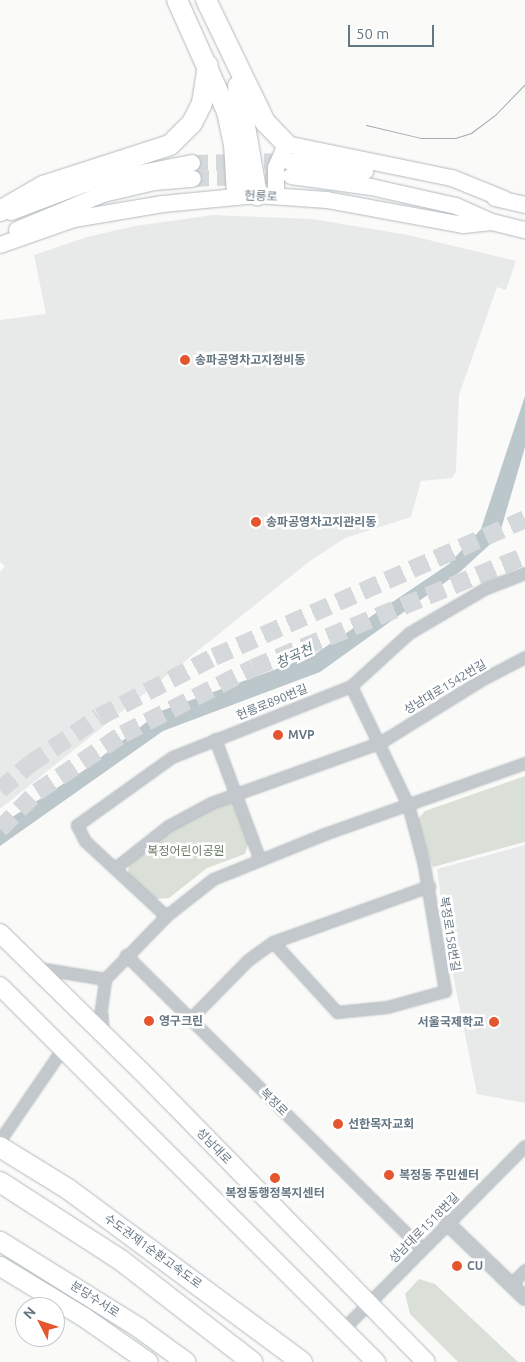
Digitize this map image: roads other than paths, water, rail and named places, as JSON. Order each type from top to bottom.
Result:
[{"type":"highway","points":[[177,0],[208,65],[227,112],[234,144],[257,195]]},
{"type":"highway","points":[[206,0],[232,58],[265,122],[288,160]]},
{"type":"highway","points":[[232,58],[250,137],[257,195]]},
{"type":"highway","points":[[0,211],[43,186],[170,145],[192,124],[202,103],[208,65]]},
{"type":"highway","name":"수도권제1순환고속도로","points":[[0,1147],[68,1189],[302,1362]]},
{"type":"highway","name":"수도권제1순환고속도로","points":[[0,1182],[122,1261],[252,1362]]},
{"type":"highway","points":[[0,1237],[25,1254]]},
{"type":"highway","name":"분당수서로","points":[[0,1241],[25,1254],[186,1362]]},
{"type":"highway","name":"분당수서로","points":[[4,1269],[148,1362]]},
{"type":"main road","points":[[288,160],[371,186],[456,206],[492,222]]},
{"type":"main road","points":[[257,195],[276,168],[288,160],[452,178],[504,200],[525,205]]},
{"type":"main road","points":[[0,217],[85,184],[192,171],[103,194],[30,223],[0,240]]},
{"type":"main road","name":"헌릉로","points":[[0,245],[74,219],[163,204],[257,195],[327,200],[463,225],[492,222],[525,230]]},
{"type":"main road","name":"성남대로","points":[[0,933],[426,1362]]},
{"type":"main road","points":[[0,986],[61,1051],[376,1362]]},
{"type":"street","name":"헌릉로890번길","points":[[166,916],[85,841],[76,825],[172,757],[351,686],[409,633],[486,588],[525,573]]},
{"type":"street","name":"성남대로1542번길","points":[[381,742],[481,680],[525,657]]},
{"type":"street","points":[[351,686],[381,742],[408,805]]},
{"type":"street","points":[[215,739],[238,794],[260,860]]},
{"type":"street","points":[[115,868],[168,826],[211,803],[381,742]]},
{"type":"street","points":[[103,1035],[101,1009],[105,979],[126,955],[166,916],[213,879],[327,832],[525,763]]},
{"type":"street","name":"복정로158번길","points":[[273,942],[337,1012],[388,1007],[445,990],[428,886],[408,805]]},
{"type":"street","name":"복정로158번길","points":[[191,1018],[248,960],[273,942],[428,886]]},
{"type":"street","name":"복정로","points":[[126,955],[422,1249]]},
{"type":"street","points":[[35,968],[105,979]]},
{"type":"street","points":[[0,1140],[61,1051]]},
{"type":"street","name":"성남대로1518번길","points":[[343,1329],[525,1146]]},
{"type":"street","points":[[448,1223],[525,1298]]},
{"type":"street","points":[[511,1284],[525,1270]]},
{"type":"tunnel","points":[[192,163],[288,161]]},
{"type":"tunnel","points":[[193,179],[290,175]]},
{"type":"tunnel","points":[[0,790],[30,764],[99,717],[214,657],[525,519]]},
{"type":"tunnel","points":[[0,829],[37,792],[123,734],[253,668],[525,556]]},
{"type":"tram line","points":[[366,125],[421,138],[455,138],[471,133],[496,114],[525,84]]},
{"type":"place","name":"송파공영차고지정비동","points":[[185,360]]},
{"type":"place","name":"송파공영차고지관리동","points":[[256,522]]},
{"type":"place","name":"MVP","points":[[278,735]]},
{"type":"place","name":"영구크린","points":[[149,1021]]},
{"type":"place","name":"서울국제학교","points":[[494,1022]]},
{"type":"place","name":"선한목자교회","points":[[338,1124]]},
{"type":"place","name":"복정동 주민센터","points":[[389,1175]]},
{"type":"place","name":"복정동행정복지센터","points":[[275,1178]]},
{"type":"place","name":"CU","points":[[457,1266]]},
{"type":"water label","name":"창곡천","points":[[294,656]]},
{"type":"park label","name":"복정어린이공원","points":[[186,851]]}]
